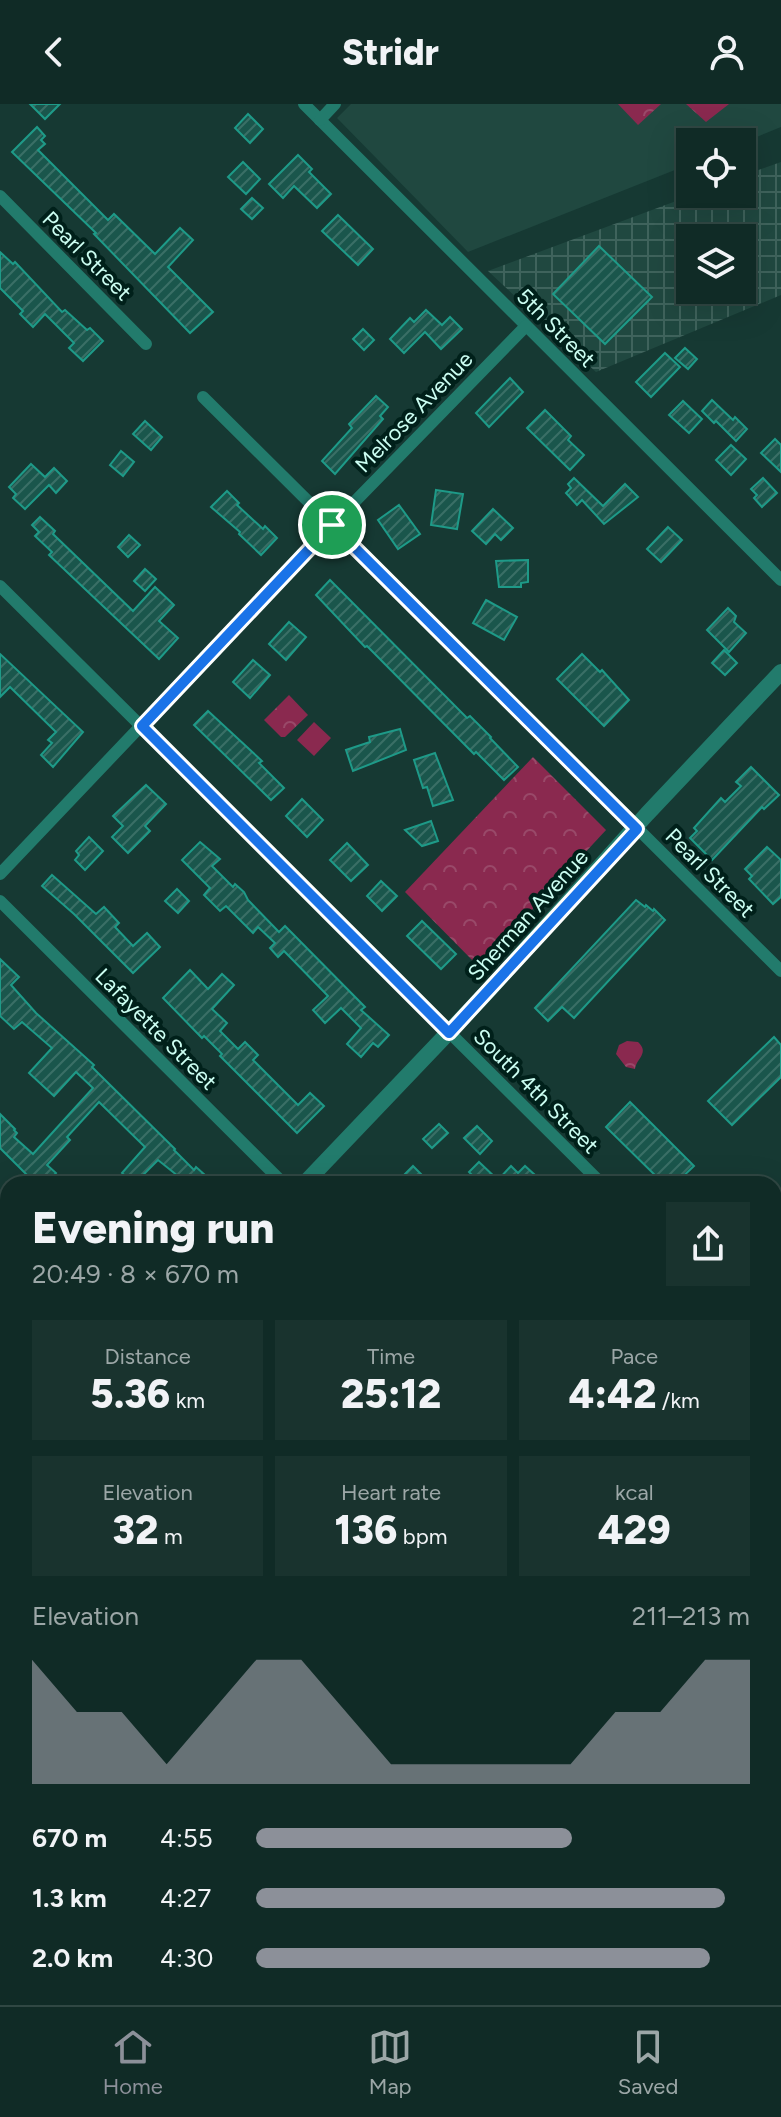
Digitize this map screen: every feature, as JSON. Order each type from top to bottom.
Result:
[{"type":"street","name":"5th Street","points":[[304,104],[781,580]]},
{"type":"street","points":[[320,120],[335,104]]},
{"type":"street","name":"Pearl Street","points":[[0,196],[146,344]]},
{"type":"street","name":"Melrose Avenue","points":[[0,874],[526,326]]},
{"type":"street","name":"Pearl Street","points":[[203,397],[781,971]]},
{"type":"street","name":"South 4th Street","points":[[0,586],[594,1176]]},
{"type":"street","name":"Sherman Avenue","points":[[312,1176],[449,1033],[781,672]]},
{"type":"street","name":"Lafayette Street","points":[[0,901],[276,1176]]},
{"type":"shaded area","points":[[351,104],[781,104],[781,127],[756,137],[756,128],[676,128],[676,170],[468,252],[337,118]]},
{"type":"shaded area","points":[[781,162],[781,295],[596,372],[488,271],[676,201],[676,208],[756,208],[756,171]]},
{"type":"green space","points":[[618,104],[661,104],[638,125]]},
{"type":"green space","points":[[686,104],[729,104],[706,122]]},
{"type":"green space","points":[[289,695],[308,715],[285,737],[281,737],[264,720]]},
{"type":"green space","points":[[314,722],[331,738],[314,756],[297,740]]},
{"type":"green space","points":[[533,757],[606,830],[479,967],[405,892]]},
{"type":"green space","points":[[627,1041],[638,1042],[643,1049],[635,1069],[626,1067],[616,1054],[619,1045]]},
{"type":"building","points":[[30,104],[60,104],[45,119]]},
{"type":"building","points":[[248,114],[263,129],[250,143],[235,128]]},
{"type":"building","points":[[37,127],[45,136],[41,140],[45,144],[38,150],[108,220],[114,214],[155,254],[180,228],[193,240],[168,267],[213,312],[190,333],[96,233],[12,152]]},
{"type":"building","points":[[298,155],[312,169],[309,172],[331,194],[317,208],[294,186],[283,198],[269,184]]},
{"type":"building","points":[[243,162],[260,179],[246,194],[228,177]]},
{"type":"building","points":[[252,198],[263,208],[252,219],[241,209]]},
{"type":"building","points":[[338,215],[373,249],[358,265],[322,231]]},
{"type":"building","points":[[599,246],[652,297],[605,344],[553,294]]},
{"type":"building","points":[[0,252],[13,264],[15,262],[62,312],[65,310],[103,341],[83,361],[69,348],[74,343],[45,314],[33,327],[20,314],[23,311],[0,288]]},
{"type":"building","points":[[426,310],[442,325],[450,317],[462,329],[441,349],[425,332],[404,353],[390,339],[410,318],[414,322]]},
{"type":"building","points":[[363,329],[374,340],[364,350],[353,339]]},
{"type":"building","points":[[685,348],[697,359],[688,369],[675,358]]},
{"type":"building","points":[[665,353],[680,367],[651,397],[636,382]]},
{"type":"building","points":[[510,378],[523,392],[489,427],[476,413]]},
{"type":"building","points":[[376,396],[388,407],[380,416],[383,419],[335,474],[322,461],[352,428],[349,424]]},
{"type":"building","points":[[712,400],[747,429],[736,441],[702,411]]},
{"type":"building","points":[[683,401],[702,419],[689,433],[669,415]]},
{"type":"building","points":[[545,410],[571,436],[568,440],[584,455],[570,470],[527,428]]},
{"type":"building","points":[[145,421],[162,437],[151,450],[133,434]]},
{"type":"building","points":[[775,439],[781,445],[781,472],[761,453]]},
{"type":"building","points":[[731,445],[746,459],[731,475],[716,460]]},
{"type":"building","points":[[121,451],[134,462],[123,476],[110,465]]},
{"type":"building","points":[[31,464],[45,477],[54,468],[67,481],[56,493],[49,485],[25,509],[13,498],[16,494],[9,487]]},
{"type":"building","points":[[574,478],[603,506],[625,484],[638,497],[604,524],[582,500],[577,505],[566,493],[571,488],[568,484]]},
{"type":"building","points":[[763,478],[777,493],[762,507],[751,489]]},
{"type":"building","points":[[436,490],[463,494],[457,529],[431,525]]},
{"type":"building","points":[[227,491],[239,503],[237,505],[277,538],[261,555],[211,507]]},
{"type":"building","points":[[399,505],[420,534],[398,549],[378,520]]},
{"type":"building","points":[[493,509],[513,528],[501,540],[495,534],[486,544],[472,531]]},
{"type":"building","points":[[40,517],[55,531],[53,534],[133,611],[155,587],[174,605],[159,621],[178,638],[159,659],[49,555],[52,552],[35,536],[39,532],[32,525]]},
{"type":"building","points":[[668,527],[682,540],[661,562],[647,549]]},
{"type":"building","points":[[129,535],[140,545],[128,557],[118,547]]},
{"type":"building","points":[[528,560],[528,582],[521,583],[521,587],[499,587],[496,561]]},
{"type":"building","points":[[145,569],[156,579],[145,591],[134,581]]},
{"type":"building","points":[[330,580],[518,767],[504,780],[365,647],[316,595]]},
{"type":"building","points":[[486,600],[517,617],[504,640],[473,623]]},
{"type":"building","points":[[728,608],[736,616],[734,622],[746,633],[729,652],[707,630]]},
{"type":"building","points":[[289,622],[306,637],[286,660],[269,644]]},
{"type":"building","points":[[724,650],[737,663],[725,675],[712,663]]},
{"type":"building","points":[[0,654],[83,732],[53,767],[41,755],[52,743],[48,740],[56,732],[10,687],[0,697]]},
{"type":"building","points":[[582,654],[600,672],[602,670],[629,700],[604,726],[557,679]]},
{"type":"building","points":[[253,660],[270,675],[250,698],[233,682]]},
{"type":"building","points":[[208,711],[262,761],[259,763],[284,788],[271,800],[194,725]]},
{"type":"building","points":[[400,729],[406,750],[353,771],[346,750],[370,742],[369,737]]},
{"type":"building","points":[[435,753],[453,800],[433,806],[414,760]]},
{"type":"building","points":[[751,767],[779,795],[764,809],[762,807],[712,860],[690,838],[697,831],[694,828],[721,798],[725,802],[741,786],[736,782]]},
{"type":"building","points":[[146,785],[166,804],[145,826],[150,831],[128,853],[112,837],[123,826],[113,816]]},
{"type":"building","points":[[302,799],[323,820],[307,837],[286,816]]},
{"type":"building","points":[[431,821],[438,841],[422,846],[405,830]]},
{"type":"building","points":[[89,837],[103,851],[85,870],[75,860],[79,855],[76,851]]},
{"type":"building","points":[[200,842],[220,859],[212,866],[233,887],[235,884],[244,892],[279,932],[285,926],[365,1007],[361,1010],[389,1035],[378,1047],[373,1043],[361,1057],[347,1044],[361,1028],[341,1008],[325,1023],[313,1010],[328,996],[284,951],[278,957],[270,948],[275,943],[258,927],[253,933],[226,906],[220,911],[204,895],[210,888],[182,860]]},
{"type":"building","points":[[347,843],[368,865],[351,881],[330,860]]},
{"type":"building","points":[[767,847],[781,860],[781,897],[773,904],[749,879],[752,876],[745,869]]},
{"type":"building","points":[[52,875],[96,914],[104,907],[119,923],[115,927],[133,946],[147,933],[160,947],[133,973],[42,886]]},
{"type":"building","points":[[381,881],[397,896],[382,911],[367,896]]},
{"type":"building","points":[[177,889],[189,901],[178,913],[165,901]]},
{"type":"building","points":[[636,900],[654,909],[665,920],[574,1018],[562,1007],[548,1021],[535,1008]]},
{"type":"building","points":[[422,921],[456,954],[441,969],[407,936]]},
{"type":"building","points":[[0,959],[19,977],[11,985],[36,1013],[94,1065],[92,1067],[194,1170],[196,1167],[205,1175],[178,1176],[158,1160],[142,1176],[125,1176],[122,1173],[145,1147],[99,1102],[47,1165],[56,1173],[53,1176],[28,1176],[0,1148],[0,1114],[15,1129],[17,1133],[14,1137],[33,1154],[93,1088],[76,1072],[54,1096],[29,1073],[52,1048],[22,1022],[14,1029],[0,1016]]},
{"type":"building","points":[[190,970],[208,989],[222,974],[234,985],[212,1009],[227,1023],[220,1031],[238,1049],[245,1042],[258,1055],[253,1060],[298,1105],[310,1093],[324,1106],[297,1133],[220,1056],[222,1054],[163,998]]},
{"type":"building","points":[[774,1037],[781,1045],[781,1077],[732,1125],[708,1101]]},
{"type":"building","points":[[630,1102],[694,1166],[683,1176],[656,1176],[606,1127]]},
{"type":"building","points":[[439,1124],[448,1133],[432,1148],[423,1139]]},
{"type":"building","points":[[477,1126],[492,1141],[480,1154],[464,1138]]},
{"type":"building","points":[[479,1162],[494,1176],[473,1176],[469,1172]]},
{"type":"building","points":[[413,1166],[423,1176],[403,1176]]},
{"type":"building","points":[[511,1166],[518,1173],[525,1166],[536,1176],[502,1176]]},
{"type":"route","points":[[332,525],[637,829],[449,1033],[142,726],[332,525]]}]
